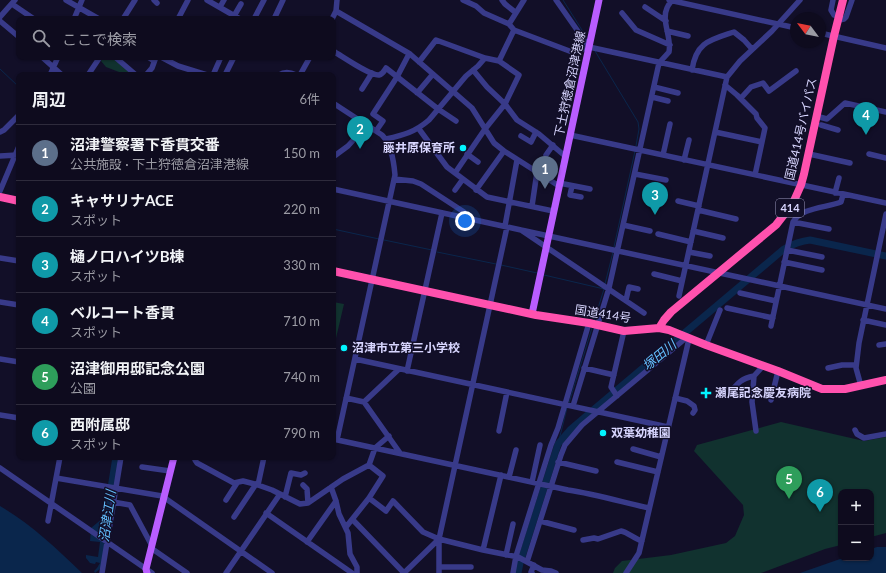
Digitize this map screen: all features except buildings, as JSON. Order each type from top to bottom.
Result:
[{"type":"highway","name":"国道414号バイパス","points":[[659,328],[671,312],[719,274],[776,225],[790,208],[801,185],[809,154],[816,116],[843,0]]},
{"type":"highway","points":[[0,197],[16,200]]},
{"type":"highway","points":[[0,201],[16,204]]},
{"type":"highway","name":"国道414号","points":[[336,272],[532,314],[593,324],[624,331],[659,328],[669,330],[822,389],[861,386],[886,380]]},
{"type":"main road","name":"下土狩徳倉沼津港線","points":[[532,314],[599,0]]},
{"type":"main road","points":[[147,572],[173,460]]},
{"type":"street","points":[[66,0],[95,16]]},
{"type":"street","points":[[76,16],[82,0]]},
{"type":"street","points":[[125,16],[134,0]]},
{"type":"street","points":[[181,16],[187,0]]},
{"type":"street","points":[[207,0],[234,16],[241,4]]},
{"type":"street","points":[[220,7],[224,0]]},
{"type":"street","points":[[256,16],[264,0]]},
{"type":"street","points":[[275,16],[283,0]]},
{"type":"street","points":[[334,16],[336,11],[337,0]]},
{"type":"street","points":[[463,0],[476,6],[484,13],[508,24],[514,30],[572,52],[589,47],[727,77]]},
{"type":"street","points":[[502,0],[515,12]]},
{"type":"street","points":[[508,24],[524,0]]},
{"type":"street","points":[[556,0],[589,47]]},
{"type":"street","points":[[513,573],[539,483],[565,405],[593,324],[609,288],[635,174],[636,149],[652,97],[659,62],[669,52],[670,45],[667,31],[666,9],[671,0],[790,27]]},
{"type":"street","points":[[679,296],[727,77],[740,61],[779,24],[800,0]]},
{"type":"street","points":[[833,0],[831,10],[839,19],[844,19],[846,17],[852,0]]},
{"type":"street","points":[[0,16],[14,2],[30,16]]},
{"type":"street","points":[[645,7],[666,21]]},
{"type":"street","points":[[336,11],[409,54],[419,62],[472,108],[494,143],[504,151],[559,185],[590,189]]},
{"type":"street","points":[[622,12],[636,30],[670,45]]},
{"type":"street","points":[[0,21],[16,35]]},
{"type":"street","points":[[498,61],[514,30]]},
{"type":"street","points":[[667,31],[688,36]]},
{"type":"street","points":[[692,70],[695,56],[698,51],[702,45],[711,39],[734,32],[744,40],[752,50]]},
{"type":"street","points":[[826,34],[886,48]]},
{"type":"street","points":[[419,62],[436,40],[485,58],[498,61],[519,75],[505,104],[485,129],[455,173]]},
{"type":"street","points":[[336,53],[365,70],[378,75],[382,74],[386,68],[438,109],[456,121]]},
{"type":"street","points":[[376,131],[383,121],[372,114],[397,77],[409,54]]},
{"type":"street","points":[[386,139],[408,134],[419,129],[430,120],[466,76],[485,58]]},
{"type":"street","points":[[45,60],[59,72]]},
{"type":"street","points":[[52,72],[57,60]]},
{"type":"street","points":[[90,72],[98,60]]},
{"type":"street","points":[[118,60],[132,72]]},
{"type":"street","points":[[149,72],[152,68],[153,60]]},
{"type":"street","points":[[167,60],[194,72]]},
{"type":"street","points":[[214,72],[220,60]]},
{"type":"street","points":[[226,72],[232,60]]},
{"type":"street","points":[[302,72],[308,60]]},
{"type":"street","points":[[473,70],[487,87],[505,104],[517,120],[536,132],[565,156]]},
{"type":"street","points":[[741,98],[751,87],[762,83],[770,91],[796,71]]},
{"type":"street","points":[[362,89],[372,73]]},
{"type":"street","points":[[417,93],[433,74]]},
{"type":"street","points":[[725,86],[741,98],[756,114],[757,118],[765,128],[755,175]]},
{"type":"street","points":[[654,87],[678,93]]},
{"type":"street","points":[[652,97],[668,100]]},
{"type":"street","points":[[816,116],[828,119],[845,103],[886,112]]},
{"type":"street","points":[[336,105],[386,139],[394,165],[394,179],[355,359],[336,435]]},
{"type":"street","points":[[0,132],[16,118]]},
{"type":"street","points":[[663,155],[670,124]]},
{"type":"street","points":[[336,155],[348,146],[367,125]]},
{"type":"street","points":[[821,125],[838,130]]},
{"type":"street","points":[[419,129],[446,167],[487,197],[554,211]]},
{"type":"street","points":[[521,136],[531,142],[536,132]]},
{"type":"street","points":[[715,132],[762,142]]},
{"type":"street","points":[[570,135],[886,204]]},
{"type":"street","points":[[684,160],[689,140]]},
{"type":"street","points":[[546,155],[553,145]]},
{"type":"street","points":[[476,190],[504,151]]},
{"type":"street","points":[[468,154],[478,162]]},
{"type":"street","points":[[809,154],[850,163]]},
{"type":"street","points":[[869,154],[886,158]]},
{"type":"street","points":[[0,156],[16,155]]},
{"type":"street","points":[[0,191],[16,157]]},
{"type":"street","points":[[471,567],[439,570],[439,539],[499,265],[517,160]]},
{"type":"street","points":[[532,206],[537,172]]},
{"type":"street","points":[[635,174],[666,180]]},
{"type":"street","points":[[835,193],[839,178]]},
{"type":"street","points":[[394,179],[413,181],[421,184],[464,212],[467,218]]},
{"type":"street","points":[[455,190],[463,179]]},
{"type":"street","points":[[572,186],[570,195],[581,197]]},
{"type":"street","points":[[336,190],[719,274],[745,278],[886,309]]},
{"type":"street","points":[[771,326],[794,220],[808,211],[841,202],[843,195]]},
{"type":"street","points":[[678,201],[736,219]]},
{"type":"street","points":[[407,371],[442,213]]},
{"type":"street","points":[[861,386],[856,365],[859,343],[886,214]]},
{"type":"street","points":[[794,220],[829,229]]},
{"type":"street","points":[[623,225],[650,231]]},
{"type":"street","points":[[521,230],[644,313]]},
{"type":"street","points":[[693,231],[723,238]]},
{"type":"street","points":[[658,234],[691,242]]},
{"type":"street","points":[[787,251],[822,256]]},
{"type":"street","points":[[688,252],[710,256]]},
{"type":"street","points":[[0,258],[16,261]]},
{"type":"street","points":[[784,262],[822,270]]},
{"type":"street","points":[[654,274],[682,280]]},
{"type":"street","points":[[626,300],[629,287],[638,289]]},
{"type":"street","points":[[740,293],[776,301]]},
{"type":"street","points":[[0,302],[16,305]]},
{"type":"street","points":[[727,308],[773,318]]},
{"type":"street","points":[[706,345],[720,310]]},
{"type":"street","points":[[863,320],[886,325]]},
{"type":"street","points":[[573,406],[584,368],[593,324]]},
{"type":"street","points":[[615,394],[611,387],[624,331]]},
{"type":"street","points":[[527,561],[558,462],[565,445],[573,435],[615,394],[685,337]]},
{"type":"street","points":[[622,573],[627,572],[639,554],[675,398],[685,337]]},
{"type":"street","points":[[879,345],[886,344]]},
{"type":"street","points":[[0,358],[16,361]]},
{"type":"street","points":[[355,359],[668,427]]},
{"type":"street","points":[[828,368],[842,365],[856,365]]},
{"type":"street","points":[[756,431],[752,402],[754,376],[763,366]]},
{"type":"street","points":[[584,368],[614,375]]},
{"type":"street","points":[[364,402],[399,369]]},
{"type":"street","points":[[771,400],[778,371]]},
{"type":"street","points":[[726,394],[730,393],[746,377],[754,376]]},
{"type":"street","points":[[499,431],[507,392]]},
{"type":"street","points":[[346,398],[364,402],[389,436],[400,454]]},
{"type":"street","points":[[675,398],[687,401],[694,406],[695,410],[693,413]]},
{"type":"street","points":[[0,415],[16,418]]},
{"type":"street","points":[[855,430],[857,434],[864,438],[886,434]]},
{"type":"street","points":[[226,500],[237,484],[243,482],[257,485],[300,504],[308,503],[343,479],[369,465],[375,448],[389,436]]},
{"type":"street","points":[[336,439],[588,493],[649,508]]},
{"type":"street","points":[[532,482],[540,445]]},
{"type":"street","points":[[633,449],[661,457]]},
{"type":"street","points":[[509,477],[516,450]]},
{"type":"street","points":[[48,521],[59,460]]},
{"type":"street","points":[[102,573],[121,460]]},
{"type":"street","points":[[195,460],[211,472],[237,484]]},
{"type":"street","points":[[234,517],[257,485],[263,460]]},
{"type":"street","points":[[558,462],[596,471]]},
{"type":"street","points":[[617,462],[658,472]]},
{"type":"street","points":[[346,528],[369,498],[383,476],[369,465]]},
{"type":"street","points":[[142,467],[170,472]]},
{"type":"street","points":[[0,468],[108,542],[147,572]]},
{"type":"street","points":[[226,573],[266,513],[282,495],[290,473],[301,475],[305,473]]},
{"type":"street","points":[[482,550],[501,475]]},
{"type":"street","points":[[56,478],[164,497],[272,573]]},
{"type":"street","points":[[303,484],[307,489],[308,503]]},
{"type":"street","points":[[331,487],[339,514],[346,528],[350,554],[357,567],[357,573]]},
{"type":"street","points":[[369,498],[386,511],[393,501],[423,532],[439,539],[517,557],[542,570],[556,573]]},
{"type":"street","points":[[307,542],[336,501]]},
{"type":"street","points":[[113,502],[130,505],[152,547],[186,573]]},
{"type":"street","points":[[266,513],[352,573]]},
{"type":"street","points":[[353,520],[404,573],[439,539]]},
{"type":"street","points":[[540,521],[574,530]]},
{"type":"street","points":[[506,555],[513,524]]},
{"type":"street","points":[[583,540],[594,538],[598,539],[621,530],[633,538],[642,541]]},
{"type":"street","points":[[532,573],[531,572],[534,566]]},
{"type":"green space","points":[[117,60],[131,72],[119,72],[106,67],[101,61]]},
{"type":"green space","points":[[336,303],[344,304],[336,338]]},
{"type":"green space","points":[[781,422],[864,441],[886,437],[886,533],[874,536],[874,489],[838,489],[838,546],[825,549],[761,573],[613,573],[615,568],[622,561],[671,555],[726,543],[735,536],[744,515],[743,505],[694,451],[697,445]]},
{"type":"water","points":[[113,486],[101,568],[95,573],[94,571],[100,563],[90,563],[86,558],[86,555],[98,557],[100,542],[90,541],[91,528],[103,518],[108,488]]},
{"type":"water","points":[[0,506],[33,529],[82,573],[0,573]]},
{"type":"water","points":[[886,547],[886,573],[800,573],[838,560],[838,561],[874,561],[874,548]]},
{"type":"waterway","points":[[563,0],[587,38]]},
{"type":"waterway","points":[[595,51],[638,122],[639,129],[636,146]]},
{"type":"waterway","points":[[0,69],[16,84]]},
{"type":"waterway","points":[[614,247],[635,151]]},
{"type":"waterway","points":[[336,230],[379,239]]},
{"type":"waterway","points":[[384,240],[432,250]]},
{"type":"waterway","name":"塚田川","points":[[518,573],[558,444],[570,430],[784,249],[797,243],[810,240],[886,256]]},
{"type":"waterway","points":[[437,252],[496,264]]},
{"type":"waterway","points":[[605,284],[613,252]]},
{"type":"waterway","points":[[501,265],[537,273]]},
{"type":"waterway","points":[[544,275],[604,289]]},
{"type":"waterway","points":[[594,321],[604,289]]},
{"type":"waterway","points":[[569,403],[592,328]]},
{"type":"waterway","points":[[558,444],[567,408]]},
{"type":"waterway","name":"沼津江川","points":[[110,494],[116,460]]},
{"type":"place","name":"ベルコート香貫","points":[[866,135]]},
{"type":"place","name":"藤井原保育所","points":[[463,148]]},
{"type":"place","name":"キャサリナACE","points":[[360,149]]},
{"type":"place","name":"沼津警察署下香貫交番","points":[[545,189]]},
{"type":"place","name":"樋ノ口ハイツB棟","points":[[655,215]]},
{"type":"place","name":"沼津市立第三小学校","points":[[344,348]]},
{"type":"place","name":"瀬尾記念慶友病院","points":[[706,393]]},
{"type":"place","name":"双葉幼稚園","points":[[603,433]]},
{"type":"place","name":"沼津御用邸記念公園","points":[[789,499]]},
{"type":"place","name":"西附属邸","points":[[820,512]]}]
